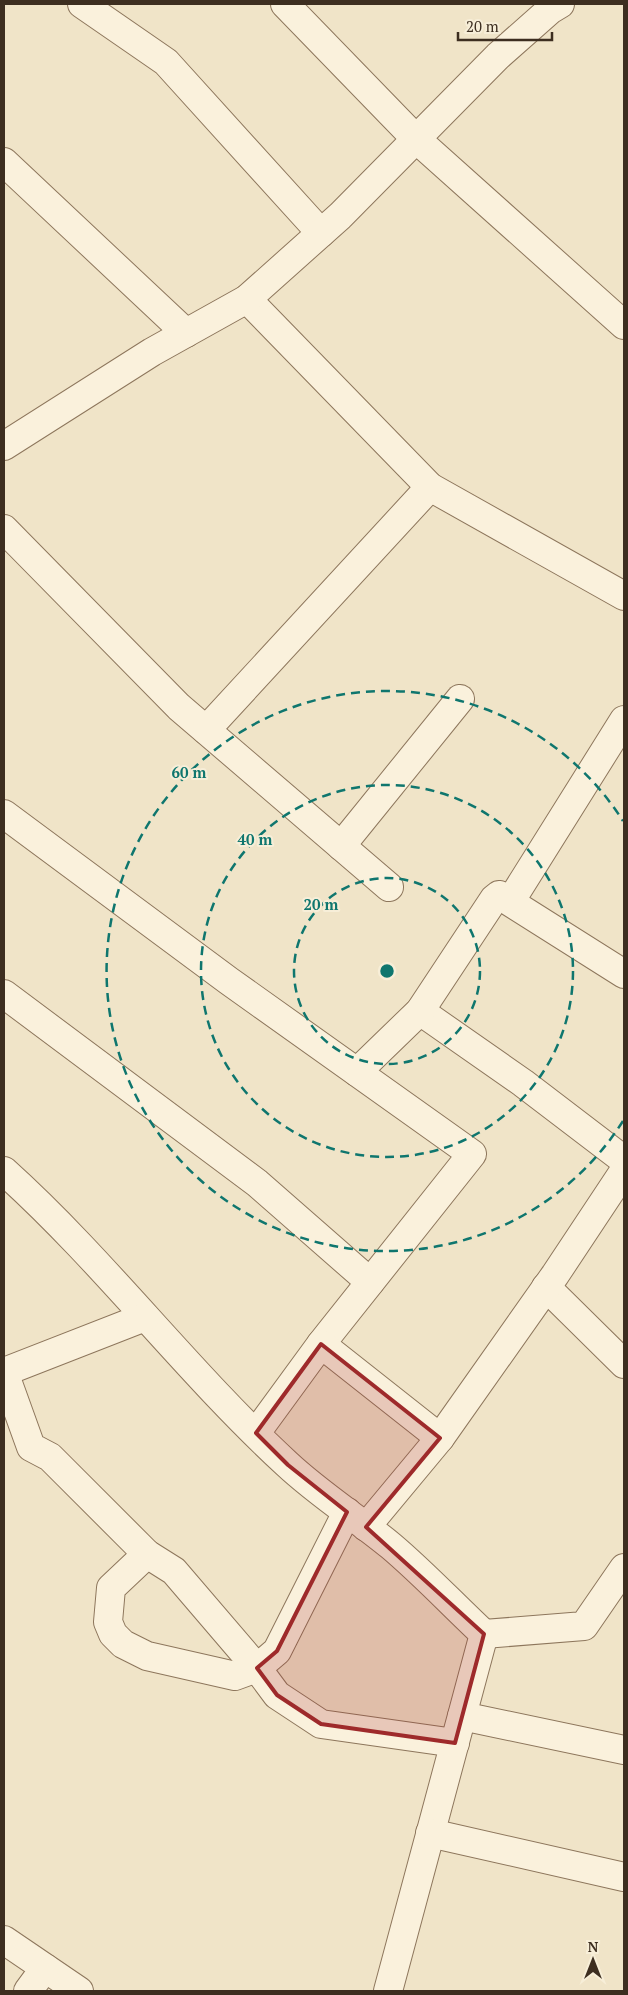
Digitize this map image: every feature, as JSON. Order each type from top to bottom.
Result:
[{"type":"street","points":[[82,4],[166,62],[321,233]]},
{"type":"street","points":[[285,4],[416,138],[624,325]]},
{"type":"street","points":[[9,435],[247,298],[340,216],[498,56],[550,10],[560,4]]},
{"type":"street","points":[[4,162],[186,333]]},
{"type":"street","points":[[247,298],[430,487],[624,596]]},
{"type":"street","points":[[206,730],[430,487]]},
{"type":"street","points":[[4,528],[179,707],[389,887]]},
{"type":"street","points":[[341,846],[460,699]]},
{"type":"street","points":[[622,727],[510,902],[624,974]]},
{"type":"street","points":[[4,814],[229,981],[472,1154],[320,1344],[256,1433]]},
{"type":"street","points":[[357,1072],[420,1011],[499,895]]},
{"type":"street","points":[[4,994],[257,1183],[370,1282]]},
{"type":"street","points":[[420,1011],[523,1083],[624,1160]]},
{"type":"street","points":[[4,1171],[33,1197],[199,1377],[288,1465],[391,1546],[484,1634],[584,1626],[624,1568]]},
{"type":"street","points":[[147,1554],[111,1588],[108,1622],[113,1634],[123,1644],[147,1656],[196,1668],[235,1676],[257,1668],[277,1651],[357,1520],[440,1438],[546,1288],[624,1171]]},
{"type":"street","points":[[546,1288],[624,1364]]},
{"type":"street","points":[[145,1317],[4,1372],[31,1447],[50,1457],[147,1554],[174,1571],[257,1668],[277,1695],[320,1724],[454,1743]]},
{"type":"street","points":[[320,1344],[440,1438]]},
{"type":"street","points":[[388,1991],[484,1634]]},
{"type":"street","points":[[462,1716],[624,1750]]},
{"type":"street","points":[[430,1833],[624,1877]]},
{"type":"street","points":[[4,1940],[79,1991]]},
{"type":"street","points":[[28,1991],[45,1968]]},
{"type":"highlighted area","points":[[321,1344],[440,1438],[366,1527],[484,1634],[455,1743],[321,1724],[277,1695],[257,1668],[277,1651],[347,1512],[288,1465],[256,1433]]}]
